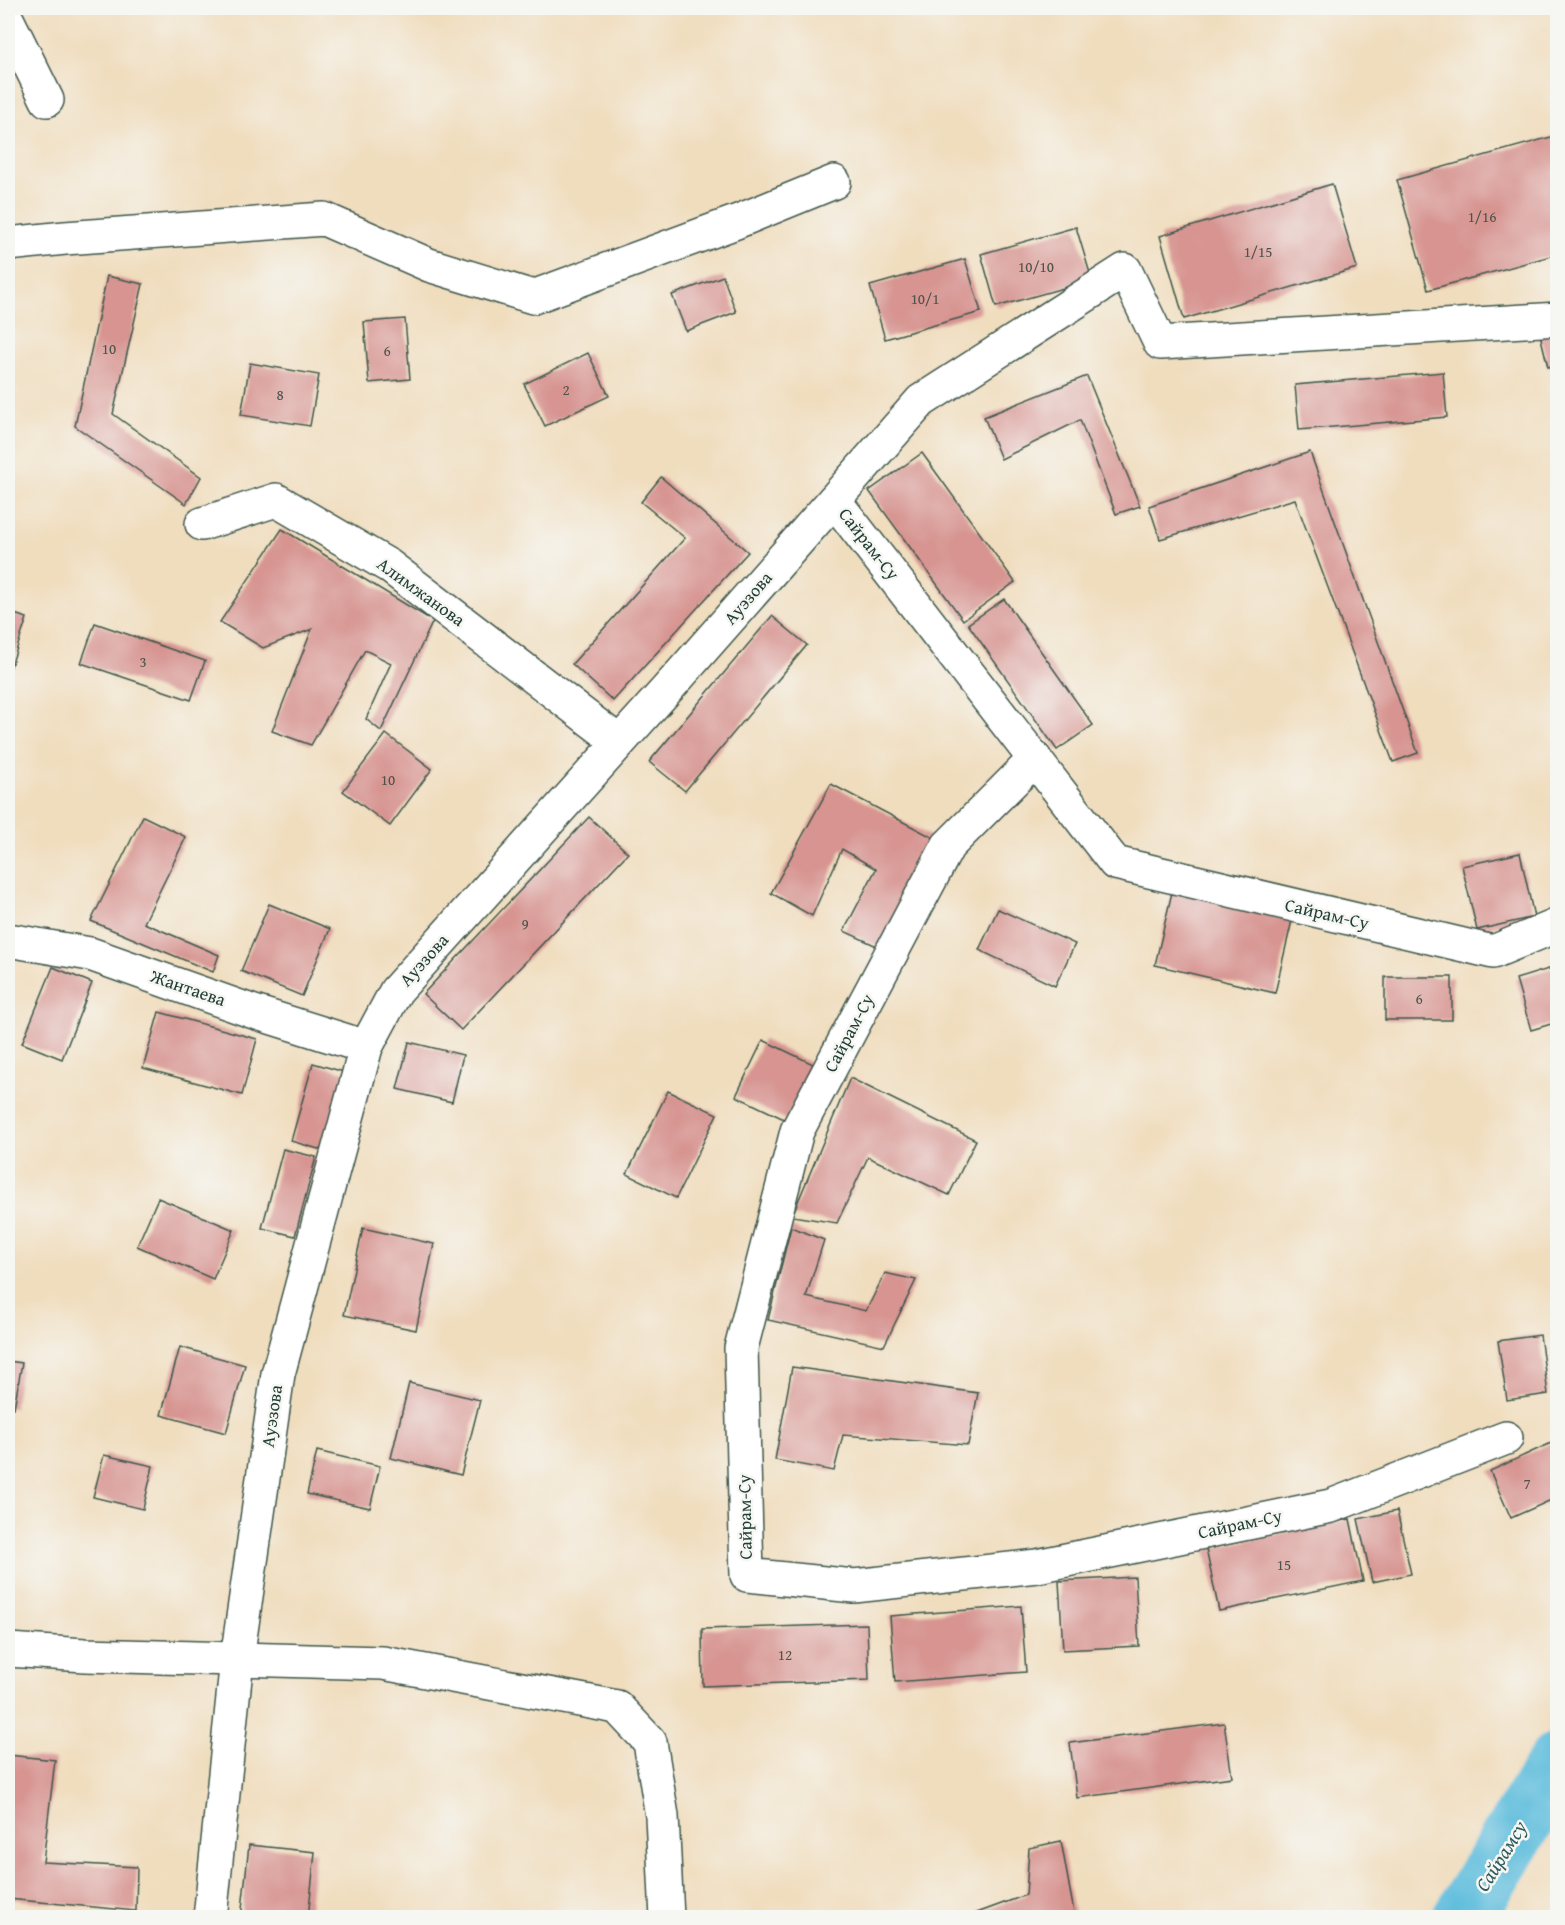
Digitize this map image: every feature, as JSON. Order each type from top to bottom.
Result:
[{"type":"street","points":[[8,21],[46,100]]},
{"type":"street","points":[[8,244],[324,219],[429,264],[533,297],[736,222],[834,182]]},
{"type":"street","name":"Ауэзова","points":[[210,1917],[237,1659],[278,1374],[366,1047],[396,991],[921,401],[1125,270],[1160,343],[1557,319]]},
{"type":"street","name":"Алимжанова","points":[[202,524],[276,500],[389,566],[619,742]]},
{"type":"street","name":"Сайрам-Су","points":[[834,500],[1115,863],[1493,952],[1557,925]]},
{"type":"street","name":"Сайрам-Су","points":[[1035,759],[948,846],[797,1131],[741,1348],[747,1575],[854,1586],[1036,1566],[1331,1506],[1506,1438]]},
{"type":"street","name":"Жантаева","points":[[8,940],[90,954],[254,1012],[366,1047]]},
{"type":"street","points":[[8,1650],[85,1655],[384,1663],[617,1707],[650,1742],[662,1816],[667,1917]]},
{"type":"building","points":[[1558,135],[1558,254],[1428,290],[1397,180]]},
{"type":"building","points":[[1332,184],[1357,268],[1184,319],[1160,236]]},
{"type":"building","points":[[1076,227],[1092,280],[996,307],[981,254]]},
{"type":"building","points":[[965,259],[981,312],[885,339],[870,286]]},
{"type":"building","points":[[107,276],[143,284],[113,414],[201,477],[186,504],[75,426]]},
{"type":"building","points":[[723,276],[736,312],[686,331],[672,295]]},
{"type":"building","points":[[8,287],[13,313],[8,314]]},
{"type":"building","points":[[1558,318],[1558,365],[1548,367],[1537,322]]},
{"type":"building","points":[[405,319],[410,379],[369,383],[364,322]]},
{"type":"building","points":[[588,353],[609,396],[545,426],[524,384]]},
{"type":"building","points":[[250,363],[319,375],[310,426],[241,415]]},
{"type":"building","points":[[1443,372],[1447,417],[1299,430],[1295,385]]},
{"type":"building","points":[[1087,376],[1140,506],[1116,514],[1080,420],[1001,459],[984,417]]},
{"type":"building","points":[[1310,452],[1418,753],[1393,762],[1295,499],[1160,539],[1149,506]]},
{"type":"building","points":[[922,453],[1015,582],[963,620],[869,491]]},
{"type":"building","points":[[661,477],[748,552],[613,701],[572,664],[685,538],[641,502]]},
{"type":"building","points":[[282,529],[433,621],[381,731],[366,719],[391,663],[365,650],[311,745],[272,731],[312,629],[263,648],[220,622]]},
{"type":"building","points":[[1004,599],[1093,725],[1057,750],[968,624]]},
{"type":"building","points":[[8,612],[27,618],[10,669],[8,669]]},
{"type":"building","points":[[772,616],[807,645],[685,791],[649,762]]},
{"type":"building","points":[[95,623],[205,661],[191,700],[81,663]]},
{"type":"building","points":[[386,734],[432,769],[390,826],[343,791]]},
{"type":"building","points":[[831,784],[934,838],[881,948],[844,931],[876,869],[842,849],[812,916],[771,893]]},
{"type":"building","points":[[143,816],[186,837],[144,923],[219,955],[213,972],[91,921]]},
{"type":"building","points":[[589,817],[628,853],[461,1030],[423,994]]},
{"type":"building","points":[[1520,853],[1534,917],[1477,930],[1462,866]]},
{"type":"building","points":[[1173,888],[1293,916],[1275,993],[1155,965]]},
{"type":"building","points":[[269,904],[330,929],[302,996],[241,971]]},
{"type":"building","points":[[998,909],[1075,944],[1055,986],[979,950]]},
{"type":"building","points":[[1558,966],[1558,1022],[1531,1030],[1516,979]]},
{"type":"building","points":[[53,967],[92,983],[62,1059],[22,1043]]},
{"type":"building","points":[[1385,977],[1452,977],[1452,1020],[1385,1020]]},
{"type":"building","points":[[159,1012],[257,1039],[242,1095],[143,1068]]},
{"type":"building","points":[[763,1040],[813,1064],[786,1120],[736,1096]]},
{"type":"building","points":[[409,1042],[463,1055],[452,1102],[397,1089]]},
{"type":"building","points":[[313,1063],[344,1072],[322,1150],[291,1141]]},
{"type":"building","points":[[850,1078],[976,1140],[949,1195],[868,1157],[837,1223],[792,1216]]},
{"type":"building","points":[[668,1091],[717,1114],[676,1198],[627,1174]]},
{"type":"building","points":[[283,1149],[316,1157],[295,1236],[262,1228]]},
{"type":"building","points":[[158,1198],[234,1230],[213,1279],[137,1246]]},
{"type":"building","points":[[791,1227],[824,1240],[806,1297],[866,1311],[885,1273],[916,1280],[884,1346],[768,1320]]},
{"type":"building","points":[[363,1228],[434,1244],[416,1330],[344,1315]]},
{"type":"building","points":[[1540,1335],[1548,1394],[1507,1400],[1498,1341]]},
{"type":"building","points":[[180,1347],[245,1365],[226,1433],[161,1415]]},
{"type":"building","points":[[8,1361],[22,1363],[14,1408],[8,1407]]},
{"type":"building","points":[[792,1367],[978,1393],[968,1445],[843,1435],[834,1471],[775,1460]]},
{"type":"building","points":[[409,1383],[480,1400],[461,1475],[391,1458]]},
{"type":"building","points":[[1551,1443],[1558,1456],[1558,1497],[1511,1518],[1490,1471]]},
{"type":"building","points":[[317,1451],[380,1466],[370,1508],[307,1494]]},
{"type":"building","points":[[104,1455],[153,1466],[143,1509],[93,1497]]},
{"type":"building","points":[[1397,1511],[1411,1574],[1372,1582],[1358,1519]]},
{"type":"building","points":[[1350,1519],[1363,1581],[1219,1611],[1206,1549]]},
{"type":"building","points":[[1135,1577],[1139,1646],[1063,1650],[1059,1581]]},
{"type":"building","points":[[1021,1606],[1026,1672],[895,1682],[890,1616]]},
{"type":"building","points":[[867,1624],[869,1680],[703,1686],[702,1629]]},
{"type":"building","points":[[1224,1723],[1232,1777],[1077,1798],[1070,1743]]},
{"type":"building","points":[[8,1755],[55,1760],[43,1862],[137,1867],[136,1911],[8,1899]]},
{"type":"building","points":[[1061,1841],[1075,1918],[963,1918],[1026,1895],[1029,1848]]},
{"type":"building","points":[[249,1845],[315,1852],[308,1918],[241,1918]]},
{"type":"waterway","name":"Сайрамсу","points":[[1463,1918],[1558,1763]]}]
